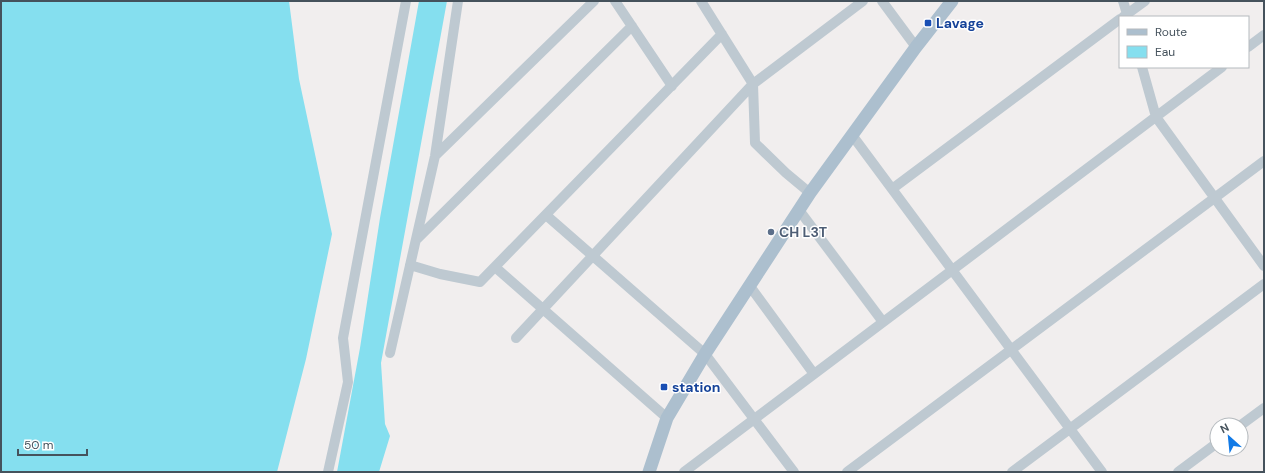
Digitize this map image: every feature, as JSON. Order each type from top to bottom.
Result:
[{"type":"main road","points":[[650,472],[667,418],[705,354],[749,285],[810,193],[916,47],[952,1]]},
{"type":"street","points":[[328,472],[348,382],[343,338],[406,1]]},
{"type":"street","points":[[390,353],[435,156],[458,1]]},
{"type":"street","points":[[435,156],[594,1]]},
{"type":"street","points":[[615,1],[672,86]]},
{"type":"street","points":[[701,1],[753,84],[755,143],[786,173],[810,193]]},
{"type":"street","points":[[516,338],[753,84],[863,1]]},
{"type":"street","points":[[882,1],[916,47]]},
{"type":"street","points":[[1123,1],[1124,16]]},
{"type":"street","points":[[1125,16],[1145,1]]},
{"type":"street","points":[[892,190],[1119,21]]},
{"type":"street","points":[[416,240],[632,26]]},
{"type":"street","points":[[410,265],[440,274],[480,282],[722,34]]},
{"type":"street","points":[[1249,46],[1264,35]]},
{"type":"street","points":[[1142,68],[1156,117],[1264,266]]},
{"type":"street","points":[[684,472],[1221,68]]},
{"type":"street","points":[[852,135],[1102,472]]},
{"type":"street","points":[[848,472],[1264,161]]},
{"type":"street","points":[[799,210],[883,322]]},
{"type":"street","points":[[546,215],[705,354],[794,472]]},
{"type":"street","points":[[495,267],[667,418]]},
{"type":"street","points":[[1012,472],[1264,284]]},
{"type":"street","points":[[749,285],[814,374]]},
{"type":"street","points":[[1249,419],[1264,408]]},
{"type":"street","points":[[1178,472],[1209,449]]},
{"type":"water","points":[[1,1],[289,1],[299,79],[332,234],[306,359],[277,472],[1,472]]},
{"type":"water","points":[[419,1],[447,1],[381,363],[385,424],[390,436],[379,472],[337,472],[360,348],[380,218]]},
{"type":"place","name":"Lavage","points":[[928,23]]},
{"type":"place","name":"CH L3T","points":[[771,232]]},
{"type":"place","name":"station","points":[[664,387]]}]
